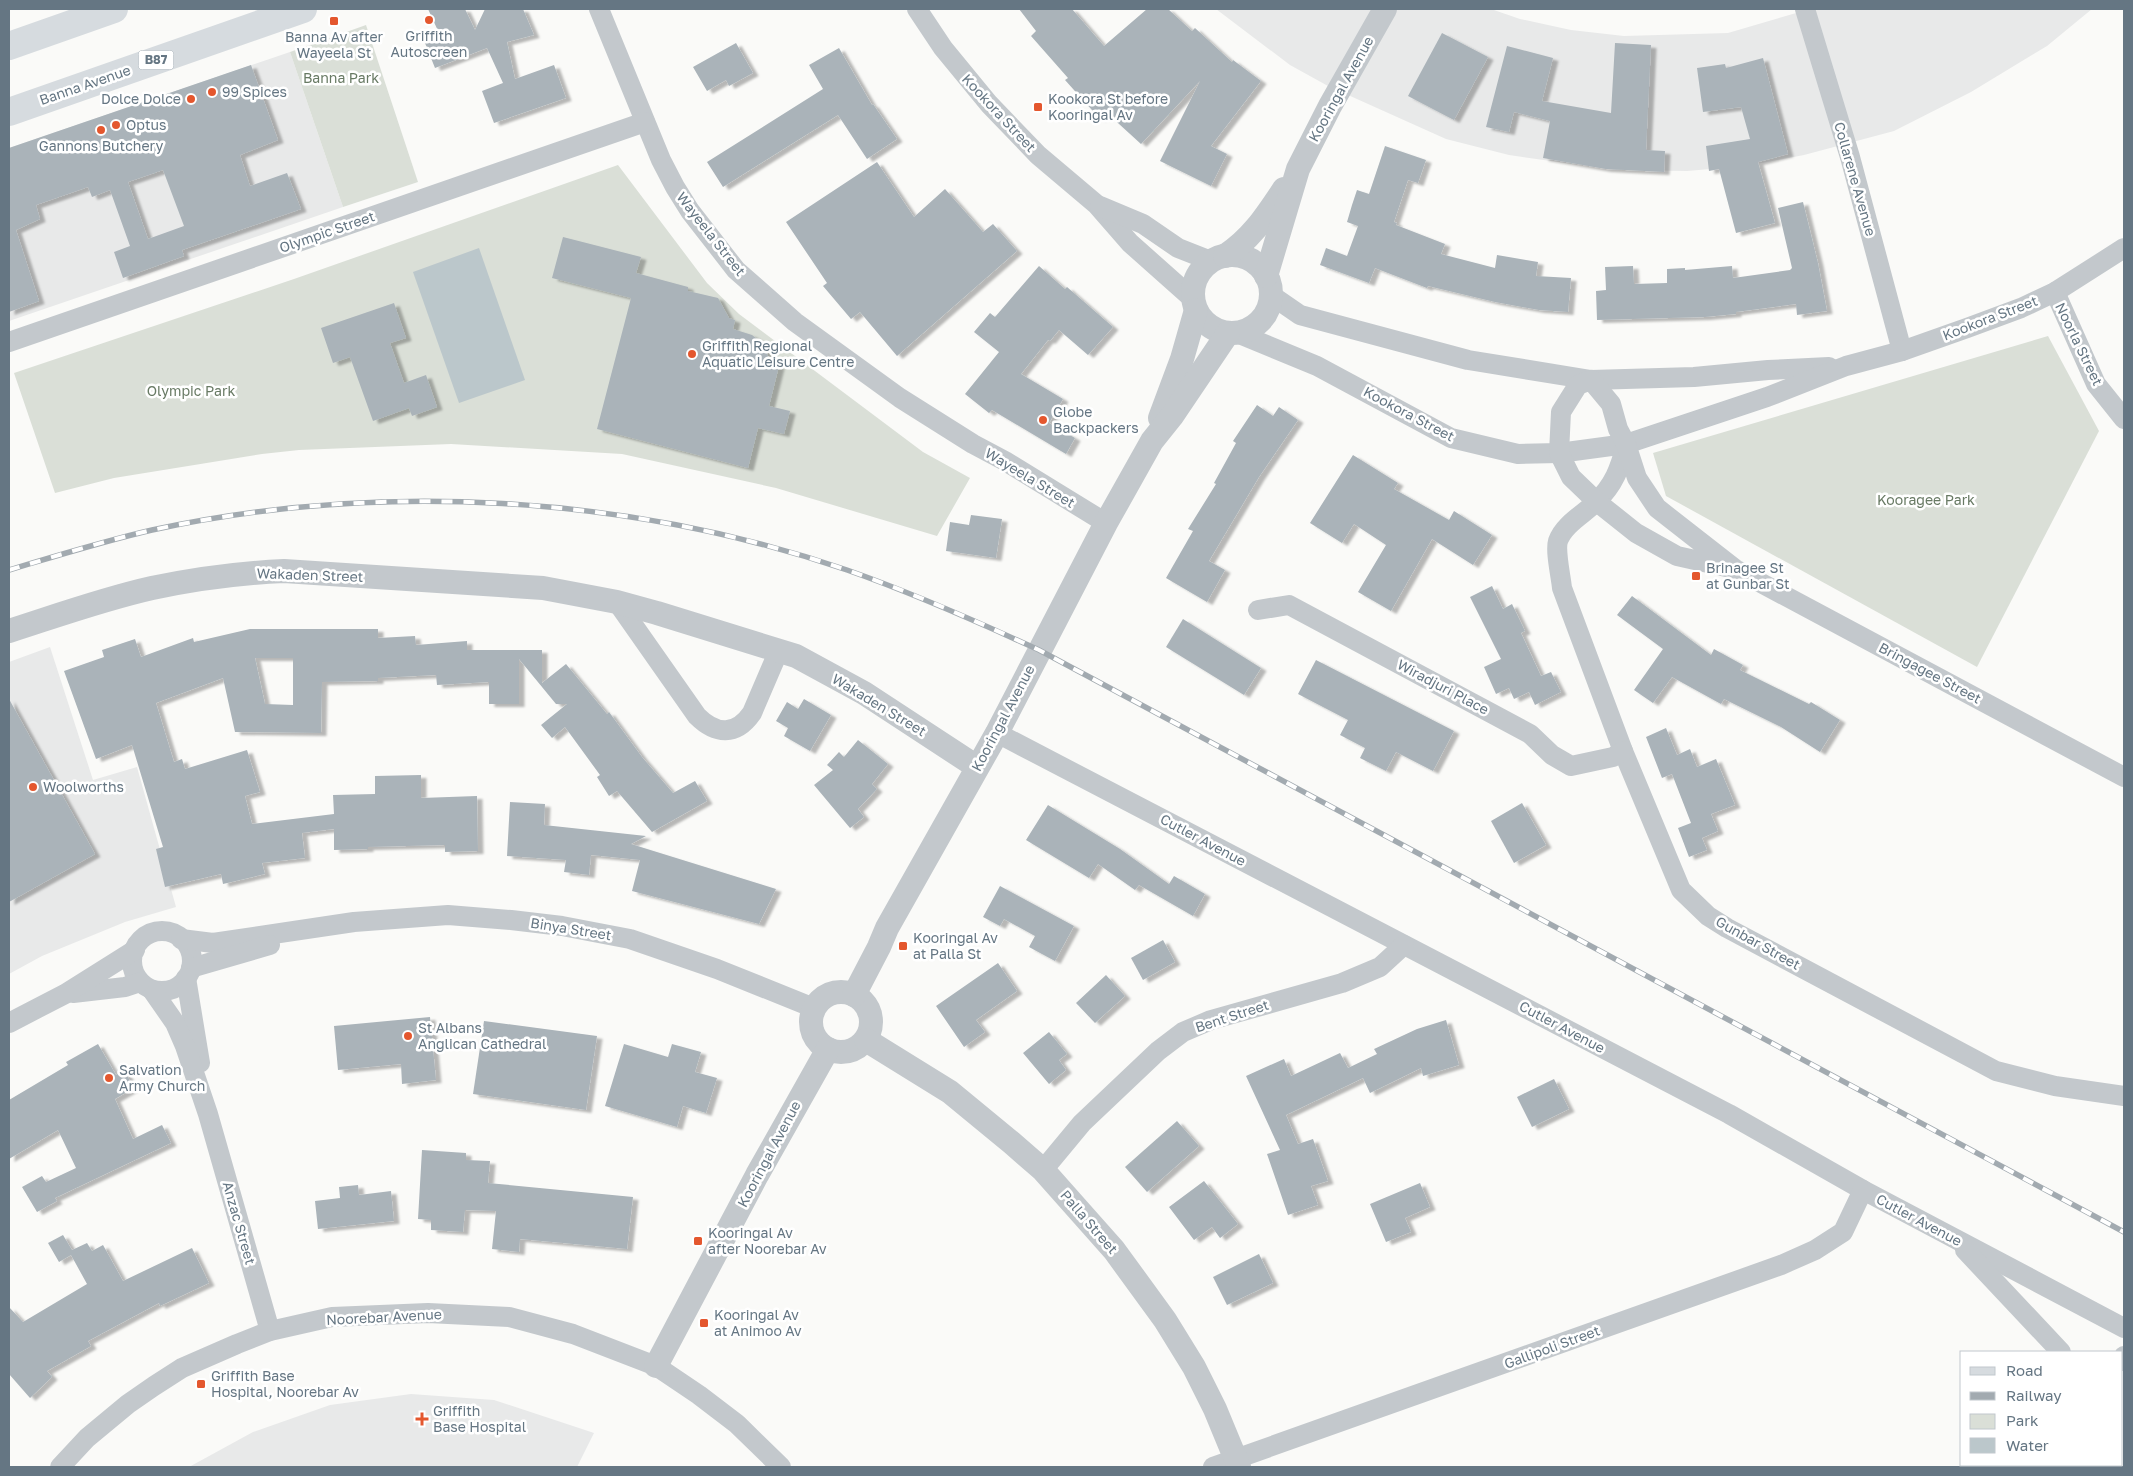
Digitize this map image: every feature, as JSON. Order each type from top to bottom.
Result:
[{"type":"main road","points":[[9,46],[114,9]]},
{"type":"main road","name":"Banna Avenue","points":[[9,112],[303,9]]},
{"type":"street","name":"Wayeela Street","points":[[600,9],[661,160],[690,211],[736,270],[795,322],[908,403],[972,444],[1005,461],[1106,523]]},
{"type":"street","name":"Kookora Street","points":[[917,9],[943,48],[989,104],[1038,155],[1096,204],[1130,243],[1194,304]]},
{"type":"street","name":"Kooringal Avenue","points":[[1218,259],[1242,245],[1259,226],[1298,169],[1330,106],[1385,9]]},
{"type":"street","name":"Collarene Avenue","points":[[1805,9],[1850,157],[1902,351]]},
{"type":"street","name":"Olympic Street","points":[[9,342],[645,122]]},
{"type":"street","name":"Kooringal Avenue","points":[[1268,285],[1298,169]]},
{"type":"street","name":"Kookora Street","points":[[1096,204],[1142,224],[1178,248],[1218,259]]},
{"type":"street","name":"Kookora Street","points":[[1233,333],[1317,366],[1451,438],[1518,454],[1559,453],[1626,444],[1767,397],[1846,366],[1902,351],[2022,308],[2055,292],[2124,248]]},
{"type":"street","points":[[1237,256],[1249,260],[1259,266],[1268,285],[1268,308],[1261,320],[1250,328],[1233,333],[1215,330],[1203,321],[1194,304],[1196,278],[1203,268],[1218,259],[1237,256]]},
{"type":"street","name":"Kookora Street","points":[[1268,285],[1300,315],[1459,358],[1591,380],[1694,377],[1768,370],[1846,366]]},
{"type":"street","name":"Noorla Street","points":[[2055,292],[2096,384],[2124,419]]},
{"type":"street","name":"Kooringal Avenue","points":[[854,995],[879,948],[886,928],[997,733],[1106,523],[1152,441],[1182,359],[1194,304]]},
{"type":"street","name":"Kooringal Avenue","points":[[1152,441],[1233,333]]},
{"type":"street","name":"Bringagee Street","points":[[1735,569],[1677,556],[1636,533],[1597,502],[1571,477],[1559,453],[1561,412],[1578,385],[1591,380],[1611,404],[1618,429],[1626,444],[1637,478],[1657,508],[1735,569],[2124,777]]},
{"type":"street","points":[[1597,502],[1620,470],[1626,444]]},
{"type":"street","name":"Gunbar Street","points":[[1597,502],[1568,527],[1558,542],[1562,588],[1624,751],[1681,890],[1708,916],[1727,928],[1996,1071],[2055,1086],[2124,1096]]},
{"type":"street","name":"Wakaden Street","points":[[9,630],[151,588],[243,573],[284,572],[542,588],[617,602],[796,656],[864,693],[977,767]]},
{"type":"street","points":[[617,602],[687,703],[706,725],[718,731],[737,728],[746,722],[752,713],[779,650]]},
{"type":"street","name":"Wiradjuri Place","points":[[1258,610],[1289,605],[1530,734],[1552,755],[1572,766],[1613,757],[1624,751]]},
{"type":"street","name":"Cutler Avenue","points":[[997,733],[1728,1114],[1863,1190],[2124,1328]]},
{"type":"street","name":"Binya Street","points":[[181,939],[213,942],[354,922],[448,915],[562,926],[630,938],[734,975],[814,1008]]},
{"type":"street","name":"Binya Street","points":[[189,973],[316,927]]},
{"type":"street","points":[[9,1023],[65,994],[134,950],[147,936],[155,932],[173,934],[181,939],[190,952],[189,973],[180,985],[171,990],[146,986],[65,994]]},
{"type":"street","name":"Bent Street","points":[[1043,1170],[1082,1123],[1158,1051],[1183,1032],[1211,1020],[1342,983],[1380,967],[1404,945]]},
{"type":"street","points":[[134,950],[132,967],[146,986]]},
{"type":"street","name":"Anzac Street","points":[[189,973],[208,1114]]},
{"type":"street","name":"Anzac Street","points":[[146,986],[175,1023],[208,1114],[270,1331]]},
{"type":"street","points":[[843,992],[854,995],[867,1005],[870,1014],[872,1023],[866,1040],[860,1047],[844,1053],[828,1049],[819,1044],[814,1036],[811,1017],[814,1008],[819,1001],[835,993],[843,992]]},
{"type":"street","name":"Palla Street","points":[[866,1040],[950,1092],[1043,1170],[1114,1250],[1165,1320],[1194,1367],[1215,1408],[1238,1463]]},
{"type":"street","name":"Kooringal Avenue","points":[[656,1366],[757,1175],[828,1049]]},
{"type":"street","name":"Gallipoli Street","points":[[1214,1467],[1238,1463],[1807,1254],[1843,1232],[1863,1190]]},
{"type":"street","points":[[1953,1238],[2060,1351]]},
{"type":"street","name":"Noorebar Avenue","points":[[60,1467],[87,1438],[128,1404],[182,1368],[270,1331],[332,1317],[428,1313],[509,1317],[573,1334],[656,1366],[737,1424],[781,1467]]},
{"type":"shaded area","points":[[1216,9],[1491,9],[1520,19],[1571,30],[1624,36],[1728,33],[1810,9],[2092,9],[2047,46],[1971,92],[1894,131],[1804,155],[1746,166],[1687,171],[1616,170],[1509,155],[1446,139],[1328,86],[1290,65]]},
{"type":"shaded area","points":[[290,52],[343,207],[9,321],[9,148]]},
{"type":"shaded area","points":[[50,647],[93,780],[137,767],[176,907],[125,922],[42,956],[9,974],[9,662]]},
{"type":"shaded area","name":"Griffith Base Hospital","points":[[411,1394],[494,1400],[594,1433],[577,1467],[189,1467],[253,1432],[330,1405]]},
{"type":"green space","name":"Banna Park","points":[[366,25],[418,182],[343,207],[290,52]]},
{"type":"green space","name":"Olympic Park","points":[[618,165],[707,283],[739,314],[923,452],[970,478],[937,536],[776,488],[622,454],[451,444],[299,450],[262,454],[114,478],[55,493],[14,373],[294,279]]},
{"type":"green space","name":"Kooragee Park","points":[[2048,336],[2099,431],[1977,667],[1666,496],[1653,453]]},
{"type":"water","points":[[479,248],[525,380],[459,403],[413,272]]},
{"type":"building","points":[[428,9],[465,9],[475,30],[485,9],[523,9],[534,35],[507,42],[515,79],[554,65],[566,98],[494,123],[482,91],[503,83],[487,48],[435,68],[425,43],[439,33]]},
{"type":"building","points":[[1019,9],[1072,9],[1104,46],[1147,9],[1168,9],[1192,31],[1195,28],[1232,62],[1233,60],[1261,81],[1211,146],[1227,154],[1211,186],[1160,161],[1200,81],[1141,144],[1107,113],[1100,119],[1065,80],[1068,78],[1031,36],[1036,31]]},
{"type":"building","points":[[1442,33],[1488,57],[1454,120],[1408,96]]},
{"type":"building","points":[[736,43],[753,73],[729,86],[726,80],[707,91],[693,67]]},
{"type":"building","points":[[1615,43],[1651,45],[1646,150],[1665,151],[1664,172],[1606,169],[1543,158],[1550,121],[1514,112],[1509,132],[1486,127],[1507,46],[1553,58],[1542,101],[1611,113]]},
{"type":"building","points":[[839,48],[872,105],[897,139],[867,159],[838,115],[723,187],[707,162],[823,89],[809,65]]},
{"type":"building","points":[[1763,58],[1788,154],[1758,162],[1775,223],[1736,233],[1719,169],[1709,171],[1706,146],[1750,139],[1741,107],[1703,112],[1697,68],[1725,64],[1726,68]]},
{"type":"building","points":[[251,65],[278,140],[240,155],[250,186],[287,173],[301,209],[182,250],[184,256],[123,278],[114,252],[130,246],[110,190],[92,197],[88,187],[36,205],[40,219],[16,230],[39,301],[9,312],[9,148]],"holes":[[[163,170],[184,226],[148,239],[128,182]]]},
{"type":"building","points":[[1385,146],[1426,160],[1418,183],[1408,180],[1394,222],[1397,223],[1396,225],[1445,244],[1441,254],[1495,268],[1497,255],[1538,262],[1536,276],[1571,278],[1568,312],[1539,310],[1428,286],[1427,288],[1375,268],[1369,283],[1320,265],[1326,248],[1347,256],[1358,226],[1347,222],[1357,190],[1369,194]]},
{"type":"building","points":[[877,162],[914,217],[945,189],[983,232],[993,224],[1017,251],[897,356],[860,312],[851,319],[823,286],[827,283],[786,222]]},
{"type":"building","points":[[1803,202],[1818,263],[1827,311],[1797,315],[1796,304],[1705,317],[1597,320],[1596,291],[1606,290],[1605,267],[1633,266],[1634,284],[1667,283],[1667,269],[1685,268],[1685,270],[1732,266],[1733,278],[1790,270],[1792,268],[1778,208]]},
{"type":"building","name":"Griffith Regional Aquatic Leisure Centre","points":[[563,237],[641,257],[636,273],[688,287],[688,291],[718,298],[729,318],[735,320],[733,329],[752,335],[763,344],[771,363],[779,366],[769,406],[790,411],[784,434],[758,428],[748,468],[597,429],[631,298],[552,278]]},
{"type":"building","points":[[1039,266],[1065,289],[1067,287],[1113,327],[1088,355],[1059,330],[1050,341],[1048,340],[1021,374],[1063,399],[1049,423],[1075,438],[1066,454],[992,410],[989,413],[965,394],[999,352],[974,332],[990,313],[995,317]]},
{"type":"building","points":[[394,303],[406,338],[390,343],[404,383],[426,375],[437,407],[412,416],[409,408],[373,421],[350,357],[333,363],[321,328]]},
{"type":"building","points":[[1257,405],[1273,416],[1279,407],[1298,420],[1259,477],[1209,561],[1225,570],[1207,602],[1166,578],[1193,531],[1188,529],[1216,484],[1214,483],[1236,443],[1233,441]]},
{"type":"building","points":[[1353,455],[1398,483],[1394,489],[1449,520],[1454,511],[1492,535],[1473,565],[1432,539],[1391,611],[1358,592],[1386,545],[1354,524],[1342,543],[1310,523]]},
{"type":"building","points":[[971,515],[1002,519],[996,558],[946,551],[950,522],[969,525]]},
{"type":"building","points":[[1492,586],[1503,609],[1512,604],[1525,631],[1521,633],[1541,676],[1551,672],[1561,692],[1535,705],[1529,692],[1514,699],[1509,688],[1496,694],[1484,667],[1501,659],[1470,597]]},
{"type":"building","points":[[1632,596],[1711,655],[1714,649],[1743,665],[1740,670],[1809,704],[1811,702],[1840,720],[1820,752],[1781,727],[1724,699],[1721,704],[1672,677],[1653,703],[1634,690],[1663,649],[1617,615]]},
{"type":"building","points":[[1183,619],[1261,668],[1244,695],[1166,647]]},
{"type":"building","points":[[250,629],[378,629],[378,638],[415,636],[416,645],[467,641],[467,650],[542,650],[542,683],[566,664],[607,714],[609,712],[642,757],[673,793],[695,781],[707,801],[652,832],[617,791],[609,796],[597,777],[600,775],[565,727],[552,738],[541,725],[567,704],[556,704],[519,659],[519,704],[489,704],[489,682],[437,685],[436,675],[378,678],[378,681],[322,682],[321,733],[235,732],[223,678],[156,703],[174,762],[182,759],[185,769],[247,750],[260,792],[245,796],[252,824],[334,814],[333,795],[375,794],[375,776],[421,775],[421,798],[477,796],[478,851],[445,852],[445,845],[334,850],[334,829],[302,833],[305,858],[262,863],[265,874],[223,884],[221,874],[165,887],[156,849],[163,847],[132,745],[96,759],[64,671],[104,657],[102,650],[135,639],[141,657],[193,638],[194,642]],"holes":[[[255,658],[293,658],[293,705],[265,704]]]},
{"type":"building","points":[[1316,660],[1454,731],[1433,771],[1396,752],[1386,771],[1360,758],[1365,748],[1340,735],[1348,720],[1298,694]]},
{"type":"building","name":"Woolworths","points":[[9,699],[95,854],[9,902]]},
{"type":"building","points":[[804,699],[831,715],[810,751],[784,736],[788,728],[776,721],[787,702],[798,709]]},
{"type":"building","points":[[1666,728],[1677,755],[1690,749],[1697,767],[1716,759],[1735,805],[1711,814],[1718,831],[1702,838],[1707,850],[1689,857],[1678,828],[1691,823],[1672,774],[1662,778],[1646,737]]},
{"type":"building","points":[[858,740],[888,764],[872,784],[877,789],[858,809],[864,817],[850,828],[814,785],[833,770],[827,765],[839,752],[844,757]]},
{"type":"building","points":[[510,802],[545,804],[544,825],[646,836],[631,844],[776,889],[759,924],[632,891],[640,860],[591,855],[589,875],[564,872],[566,860],[507,856]]},
{"type":"building","points":[[1522,803],[1546,845],[1514,863],[1491,821]]},
{"type":"building","points":[[1048,805],[1120,849],[1169,884],[1174,876],[1205,894],[1193,916],[1139,885],[1135,890],[1098,864],[1089,878],[1026,840]]},
{"type":"building","points":[[1000,886],[1074,926],[1055,961],[1029,947],[1035,936],[1004,919],[1000,926],[983,917]]},
{"type":"building","points":[[1163,940],[1175,962],[1143,980],[1131,958]]},
{"type":"building","points":[[998,963],[1017,991],[976,1020],[985,1032],[964,1047],[936,1006]]},
{"type":"building","points":[[1106,975],[1125,996],[1095,1023],[1076,1003]]},
{"type":"building","points":[[430,1017],[436,1080],[402,1084],[401,1064],[338,1070],[334,1026]]},
{"type":"building","points":[[1446,1020],[1459,1065],[1423,1076],[1421,1068],[1370,1093],[1363,1078],[1286,1115],[1298,1144],[1313,1139],[1328,1181],[1311,1186],[1318,1205],[1288,1215],[1267,1154],[1280,1150],[1246,1076],[1284,1059],[1291,1076],[1340,1053],[1348,1068],[1377,1054],[1374,1049],[1417,1029]]},
{"type":"building","points":[[484,1021],[597,1036],[586,1110],[473,1094]]},
{"type":"building","points":[[1049,1032],[1067,1054],[1059,1060],[1066,1070],[1049,1084],[1023,1053]]},
{"type":"building","points":[[98,1044],[116,1075],[124,1070],[134,1088],[115,1099],[133,1139],[162,1125],[171,1143],[55,1198],[57,1201],[37,1212],[22,1187],[42,1176],[46,1182],[76,1168],[58,1130],[9,1159],[9,1100],[68,1065],[66,1062]]},
{"type":"building","points":[[624,1044],[668,1057],[672,1044],[701,1052],[695,1072],[717,1078],[706,1113],[683,1106],[677,1127],[605,1106]]},
{"type":"building","points":[[1554,1079],[1569,1109],[1532,1127],[1517,1097]]},
{"type":"building","points":[[1177,1121],[1199,1146],[1147,1192],[1125,1167]]},
{"type":"building","points":[[422,1150],[466,1153],[466,1160],[490,1161],[488,1183],[633,1197],[627,1249],[520,1239],[519,1252],[492,1249],[496,1211],[465,1210],[463,1232],[431,1230],[431,1220],[418,1219]]},
{"type":"building","points":[[1204,1181],[1238,1224],[1220,1238],[1212,1227],[1194,1240],[1169,1207]]},
{"type":"building","points":[[1420,1183],[1430,1207],[1405,1218],[1411,1232],[1386,1242],[1370,1204]]},
{"type":"building","points":[[358,1185],[359,1195],[391,1191],[394,1221],[318,1229],[315,1201],[340,1198],[339,1187]]},
{"type":"building","points":[[63,1235],[72,1250],[87,1243],[92,1251],[103,1245],[123,1281],[192,1248],[209,1283],[160,1306],[159,1303],[88,1341],[91,1346],[47,1371],[52,1377],[30,1398],[9,1374],[9,1307],[23,1322],[87,1284],[71,1255],[59,1262],[48,1243]]},
{"type":"building","points":[[1259,1254],[1273,1283],[1227,1305],[1213,1277]]},
{"type":"railway","points":[[9,570],[134,534],[238,515],[326,505],[414,501],[502,504],[591,511],[678,525],[764,545],[847,570],[896,588],[1039,650],[2124,1232]]},
{"type":"place","name":"Griffith Autoscreen","points":[[429,20]]},
{"type":"place","name":"Banna Av after Wayeela St","points":[[334,21]]},
{"type":"place","name":"99 Spices","points":[[212,92]]},
{"type":"place","name":"Dolce Dolce","points":[[191,99]]},
{"type":"place","name":"Kookora St before Kooringal Av","points":[[1038,107]]},
{"type":"place","name":"Optus","points":[[116,125]]},
{"type":"place","name":"Gannons Butchery","points":[[101,130]]},
{"type":"place","name":"Griffith Regional Aquatic Leisure Centre","points":[[692,354]]},
{"type":"place","name":"Globe Backpackers","points":[[1043,420]]},
{"type":"place","name":"Brinagee St at Gunbar St","points":[[1696,576]]},
{"type":"place","name":"Woolworths","points":[[33,787]]},
{"type":"place","name":"Kooringal Av at Palla St","points":[[903,946]]},
{"type":"place","name":"St Albans Anglican Cathedral","points":[[408,1036]]},
{"type":"place","name":"Salvation Army Church","points":[[109,1078]]},
{"type":"place","name":"Kooringal Av after Noorebar Av","points":[[698,1241]]},
{"type":"place","name":"Kooringal Av at Animoo Av","points":[[704,1323]]},
{"type":"place","name":"Griffith Base Hospital, Noorebar Av","points":[[201,1384]]},
{"type":"place","name":"Griffith Base Hospital","points":[[422,1419]]}]
